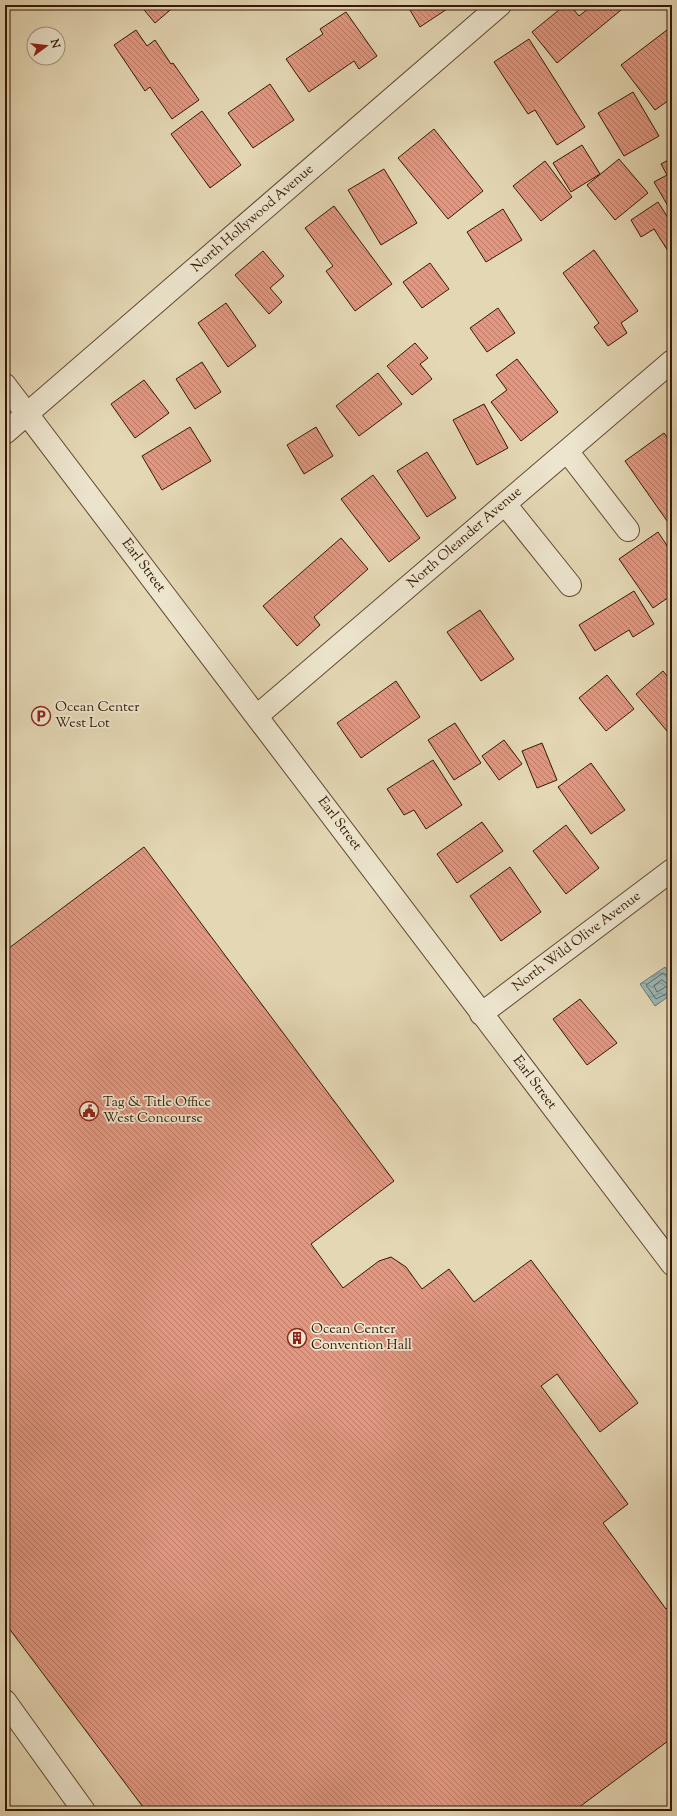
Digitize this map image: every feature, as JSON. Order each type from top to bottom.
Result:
[{"type":"street","name":"North Hollywood Avenue","points":[[5,433],[500,5]]},
{"type":"street","name":"North Oleander Avenue","points":[[257,716],[672,361]]},
{"type":"street","name":"Earl Street","points":[[5,385],[672,1264]]},
{"type":"street","points":[[567,451],[628,530]]},
{"type":"street","points":[[505,504],[570,585]]},
{"type":"street","name":"North Wild Olive Avenue","points":[[481,1014],[672,870]]},
{"type":"street","points":[[7,1707],[84,1811]]},
{"type":"water","points":[[665,967],[672,977],[672,994],[655,1006],[640,984]]},
{"type":"building","points":[[140,5],[176,5],[155,23]]},
{"type":"building","points":[[407,5],[444,5],[447,9],[420,27]]},
{"type":"building","points":[[565,5],[570,5],[579,16],[593,5],[617,5],[621,10],[557,63],[532,32]]},
{"type":"building","points":[[346,12],[377,56],[359,69],[354,61],[309,92],[286,59],[323,34],[320,29]]},
{"type":"building","points":[[136,30],[147,46],[155,40],[171,64],[173,63],[199,100],[172,119],[150,87],[145,91],[114,45]]},
{"type":"building","points":[[667,30],[672,37],[672,98],[655,110],[621,65]]},
{"type":"building","points":[[529,39],[585,127],[557,145],[535,110],[528,114],[494,62]]},
{"type":"building","points":[[270,84],[294,120],[253,148],[228,113]]},
{"type":"building","points":[[633,92],[659,136],[624,156],[598,113]]},
{"type":"building","points":[[202,111],[241,165],[210,188],[171,134]]},
{"type":"building","points":[[434,129],[483,191],[448,219],[398,158]]},
{"type":"building","points":[[582,145],[600,174],[571,192],[553,163]]},
{"type":"building","points":[[672,158],[672,213],[654,182],[667,175],[661,164]]},
{"type":"building","points":[[619,159],[648,193],[615,220],[587,185]]},
{"type":"building","points":[[545,161],[572,197],[541,221],[513,186]]},
{"type":"building","points":[[384,169],[417,223],[381,245],[348,190]]},
{"type":"building","points":[[658,202],[672,224],[672,249],[668,251],[654,229],[641,237],[631,220]]},
{"type":"building","points":[[334,206],[392,284],[355,311],[326,271],[333,266],[305,228]]},
{"type":"building","points":[[503,209],[522,240],[486,262],[467,232]]},
{"type":"building","points":[[594,250],[638,311],[621,323],[627,333],[608,346],[594,327],[599,323],[563,273]]},
{"type":"building","points":[[263,251],[284,276],[270,288],[282,302],[269,314],[235,275]]},
{"type":"building","points":[[430,263],[449,289],[422,308],[403,282]]},
{"type":"building","points":[[226,303],[256,346],[228,367],[198,323]]},
{"type":"building","points":[[498,308],[515,333],[487,352],[470,328]]},
{"type":"building","points":[[415,343],[428,358],[420,364],[432,379],[412,395],[387,366]]},
{"type":"building","points":[[517,359],[558,412],[521,441],[491,402],[507,390],[496,375]]},
{"type":"building","points":[[202,362],[221,392],[195,409],[176,379]]},
{"type":"building","points":[[378,373],[402,404],[359,436],[336,406]]},
{"type":"building","points":[[144,380],[169,413],[135,438],[111,404]]},
{"type":"building","points":[[484,404],[508,448],[477,465],[453,420]]},
{"type":"building","points":[[190,427],[211,461],[162,490],[142,456]]},
{"type":"building","points":[[316,427],[333,456],[304,474],[287,445]]},
{"type":"building","points":[[664,433],[672,444],[672,528],[625,461]]},
{"type":"building","points":[[427,452],[456,498],[427,517],[397,471]]},
{"type":"building","points":[[373,475],[420,538],[389,562],[341,499]]},
{"type":"building","points":[[658,532],[672,553],[672,595],[653,608],[619,559]]},
{"type":"building","points":[[341,538],[368,569],[314,617],[320,625],[297,646],[263,606]]},
{"type":"building","points":[[634,591],[654,624],[633,637],[629,630],[595,651],[579,625]]},
{"type":"building","points":[[480,610],[514,659],[481,681],[447,632]]},
{"type":"building","points":[[663,671],[672,682],[672,737],[636,694]]},
{"type":"building","points":[[607,675],[634,709],[606,731],[579,698]]},
{"type":"building","points":[[396,681],[420,717],[361,758],[337,723]]},
{"type":"building","points":[[455,723],[481,763],[454,780],[428,740]]},
{"type":"building","points":[[504,740],[522,764],[499,780],[482,756]]},
{"type":"building","points":[[542,743],[557,780],[537,788],[522,751]]},
{"type":"building","points":[[433,760],[462,805],[426,829],[414,810],[404,815],[387,789]]},
{"type":"building","points":[[591,763],[625,810],[591,834],[558,787]]},
{"type":"building","points":[[482,822],[503,851],[457,883],[437,854]]},
{"type":"building","points":[[566,825],[599,868],[566,894],[533,851]]},
{"type":"building","name":"Ocean Center Convention Hall","points":[[144,847],[394,1181],[311,1244],[343,1288],[379,1261],[391,1257],[406,1267],[422,1289],[449,1269],[474,1302],[531,1260],[638,1403],[600,1432],[557,1374],[541,1386],[628,1504],[603,1523],[666,1609],[672,1604],[672,1738],[574,1811],[146,1811],[5,1623],[5,951]]},
{"type":"building","points":[[510,867],[541,912],[501,941],[470,896]]},
{"type":"building","points":[[580,999],[617,1043],[587,1065],[553,1019]]},
{"type":"place","name":"Ocean Center West Lot","points":[[41,716]]},
{"type":"place","name":"Tag & Title Office West Concourse","points":[[89,1111]]},
{"type":"place","name":"Ocean Center Convention Hall","points":[[297,1338]]}]
